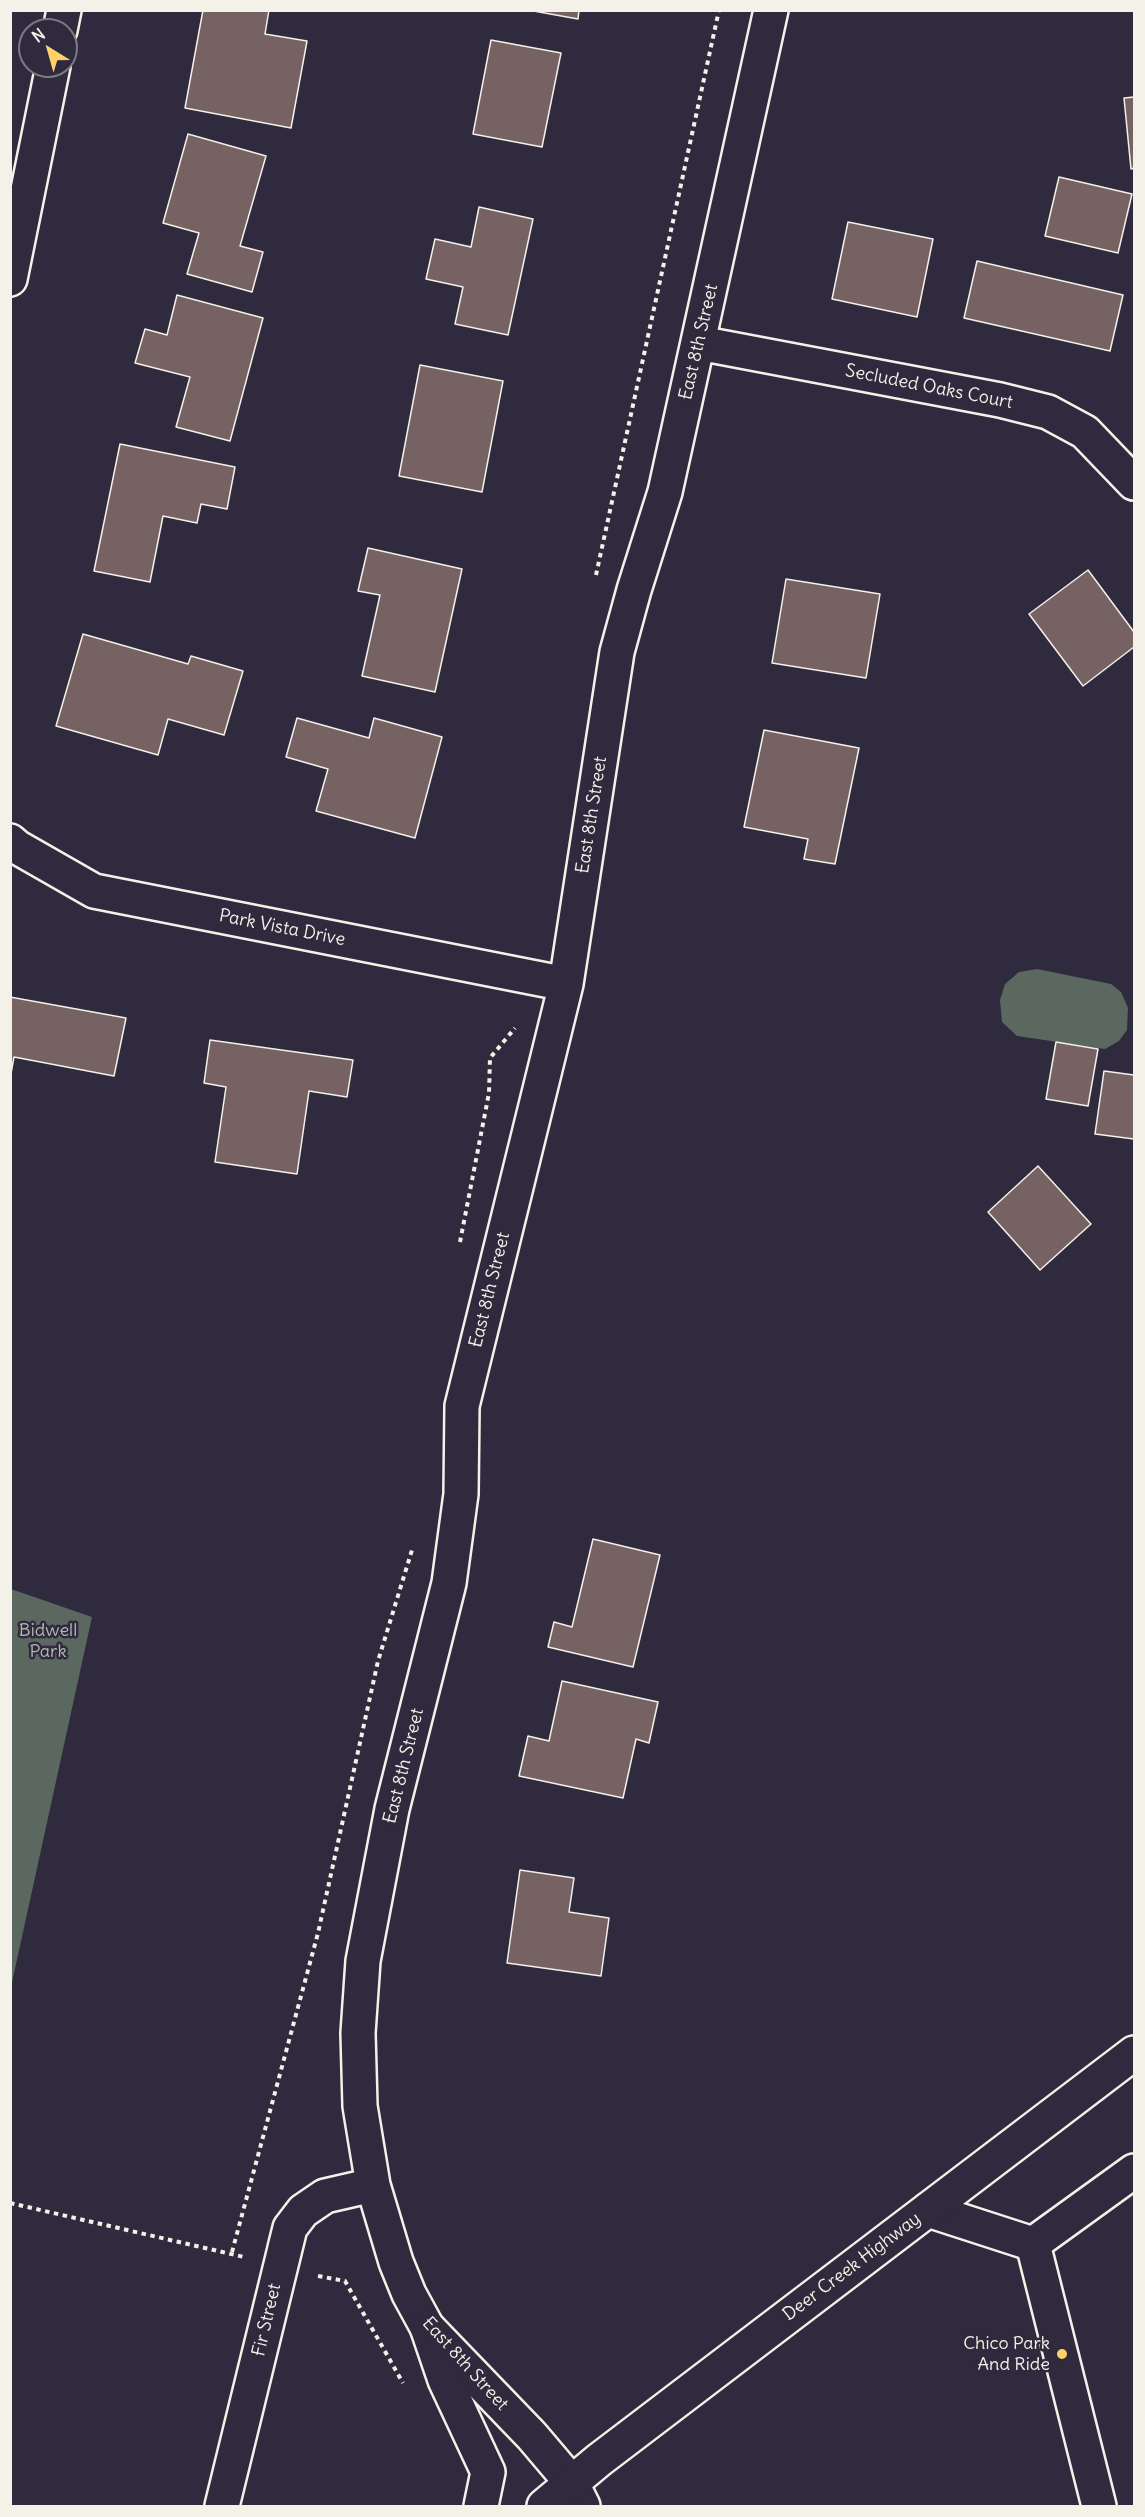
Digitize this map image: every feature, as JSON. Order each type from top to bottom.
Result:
[{"type":"street","name":"East 8th Street","points":[[577,2494],[532,2436],[427,2327],[409,2294],[396,2262],[373,2185],[360,2106],[358,2033],[363,1960],[392,1809],[449,1583],[462,1494],[462,1406],[566,984],[617,652],[665,492],[771,10]]},
{"type":"street","points":[[10,279],[51,78]]},
{"type":"street","name":"Secluded Oaks Court","points":[[699,343],[1000,400],[1048,412],[1085,432],[1134,483]]},
{"type":"street","name":"Park Vista Drive","points":[[10,840],[17,847],[94,891],[566,984]]},
{"type":"street","name":"Deer Creek Highway","points":[[577,2494],[928,2210],[1134,2053]]},
{"type":"street","points":[[1033,2244],[1134,2170]]},
{"type":"street","name":"Fir Street","points":[[222,2506],[290,2228],[303,2211],[324,2196],[373,2185]]},
{"type":"street","points":[[928,2210],[1033,2244]]},
{"type":"street","points":[[1033,2244],[1099,2506]]},
{"type":"street","points":[[427,2327],[445,2380],[488,2472],[481,2506]]},
{"type":"street","points":[[544,2506],[577,2494]]},
{"type":"path","points":[[595,579],[719,10]]},
{"type":"path","points":[[460,1243],[489,1093],[490,1058],[516,1027]]},
{"type":"path","points":[[232,2252],[318,1933],[378,1661],[416,1540]]},
{"type":"path","points":[[10,2204],[232,2252],[249,2259]]},
{"type":"path","points":[[316,2276],[345,2281],[408,2391]]},
{"type":"green space","points":[[1037,969],[1111,984],[1121,992],[1128,1008],[1127,1030],[1119,1041],[1105,1049],[1017,1036],[1002,1022],[1000,1000],[1005,984],[1019,972]]},
{"type":"green space","name":"Bidwell Park","points":[[10,1589],[92,1617],[11,1987]]},
{"type":"building","points":[[203,10],[269,10],[265,34],[307,41],[291,128],[185,108]]},
{"type":"building","points":[[528,10],[579,10],[578,19]]},
{"type":"building","points":[[491,40],[561,53],[542,147],[473,134]]},
{"type":"building","points":[[1134,97],[1134,168],[1131,169],[1124,98]]},
{"type":"building","points":[[188,134],[266,156],[240,246],[263,252],[252,292],[187,274],[199,233],[163,223]]},
{"type":"building","points":[[1059,177],[1132,194],[1118,253],[1045,236]]},
{"type":"building","points":[[479,207],[533,219],[508,335],[455,324],[463,287],[426,279],[435,239],[471,247]]},
{"type":"building","points":[[848,222],[933,239],[917,317],[832,299]]},
{"type":"building","points":[[977,261],[1123,295],[1110,351],[964,318]]},
{"type":"building","points":[[177,295],[263,318],[230,441],[176,427],[190,377],[135,363],[145,329],[167,335]]},
{"type":"building","points":[[420,365],[503,381],[482,492],[399,476]]},
{"type":"building","points":[[120,444],[235,467],[227,509],[201,504],[197,523],[163,516],[150,582],[94,571]]},
{"type":"building","points":[[368,548],[462,569],[435,692],[362,676],[380,595],[358,591]]},
{"type":"building","points":[[1088,570],[1134,632],[1134,647],[1083,686],[1029,614]]},
{"type":"building","points":[[786,579],[880,594],[866,678],[772,663]]},
{"type":"building","points":[[83,634],[188,664],[191,656],[243,671],[224,735],[168,719],[158,755],[56,726]]},
{"type":"building","points":[[297,718],[369,738],[374,718],[442,737],[415,838],[316,811],[328,769],[286,757]]},
{"type":"building","points":[[764,730],[859,748],[835,864],[804,859],[808,839],[744,827]]},
{"type":"building","points":[[10,997],[126,1018],[114,1076],[14,1057],[10,1079]]},
{"type":"building","points":[[210,1040],[353,1060],[347,1097],[309,1091],[297,1174],[215,1162],[226,1087],[204,1083]]},
{"type":"building","points":[[1056,1042],[1098,1049],[1088,1106],[1046,1099]]},
{"type":"building","points":[[1104,1071],[1134,1075],[1134,1139],[1095,1134]]},
{"type":"building","points":[[1038,1166],[1091,1224],[1040,1270],[988,1212]]},
{"type":"building","points":[[593,1539],[660,1555],[633,1667],[548,1647],[554,1622],[572,1627]]},
{"type":"building","points":[[562,1681],[658,1702],[649,1743],[636,1739],[623,1798],[519,1776],[528,1736],[549,1741]]},
{"type":"building","points":[[520,1870],[574,1878],[569,1912],[609,1918],[601,1976],[507,1963]]},
{"type":"place","name":"Chico Park And Ride","points":[[1062,2354]]}]
